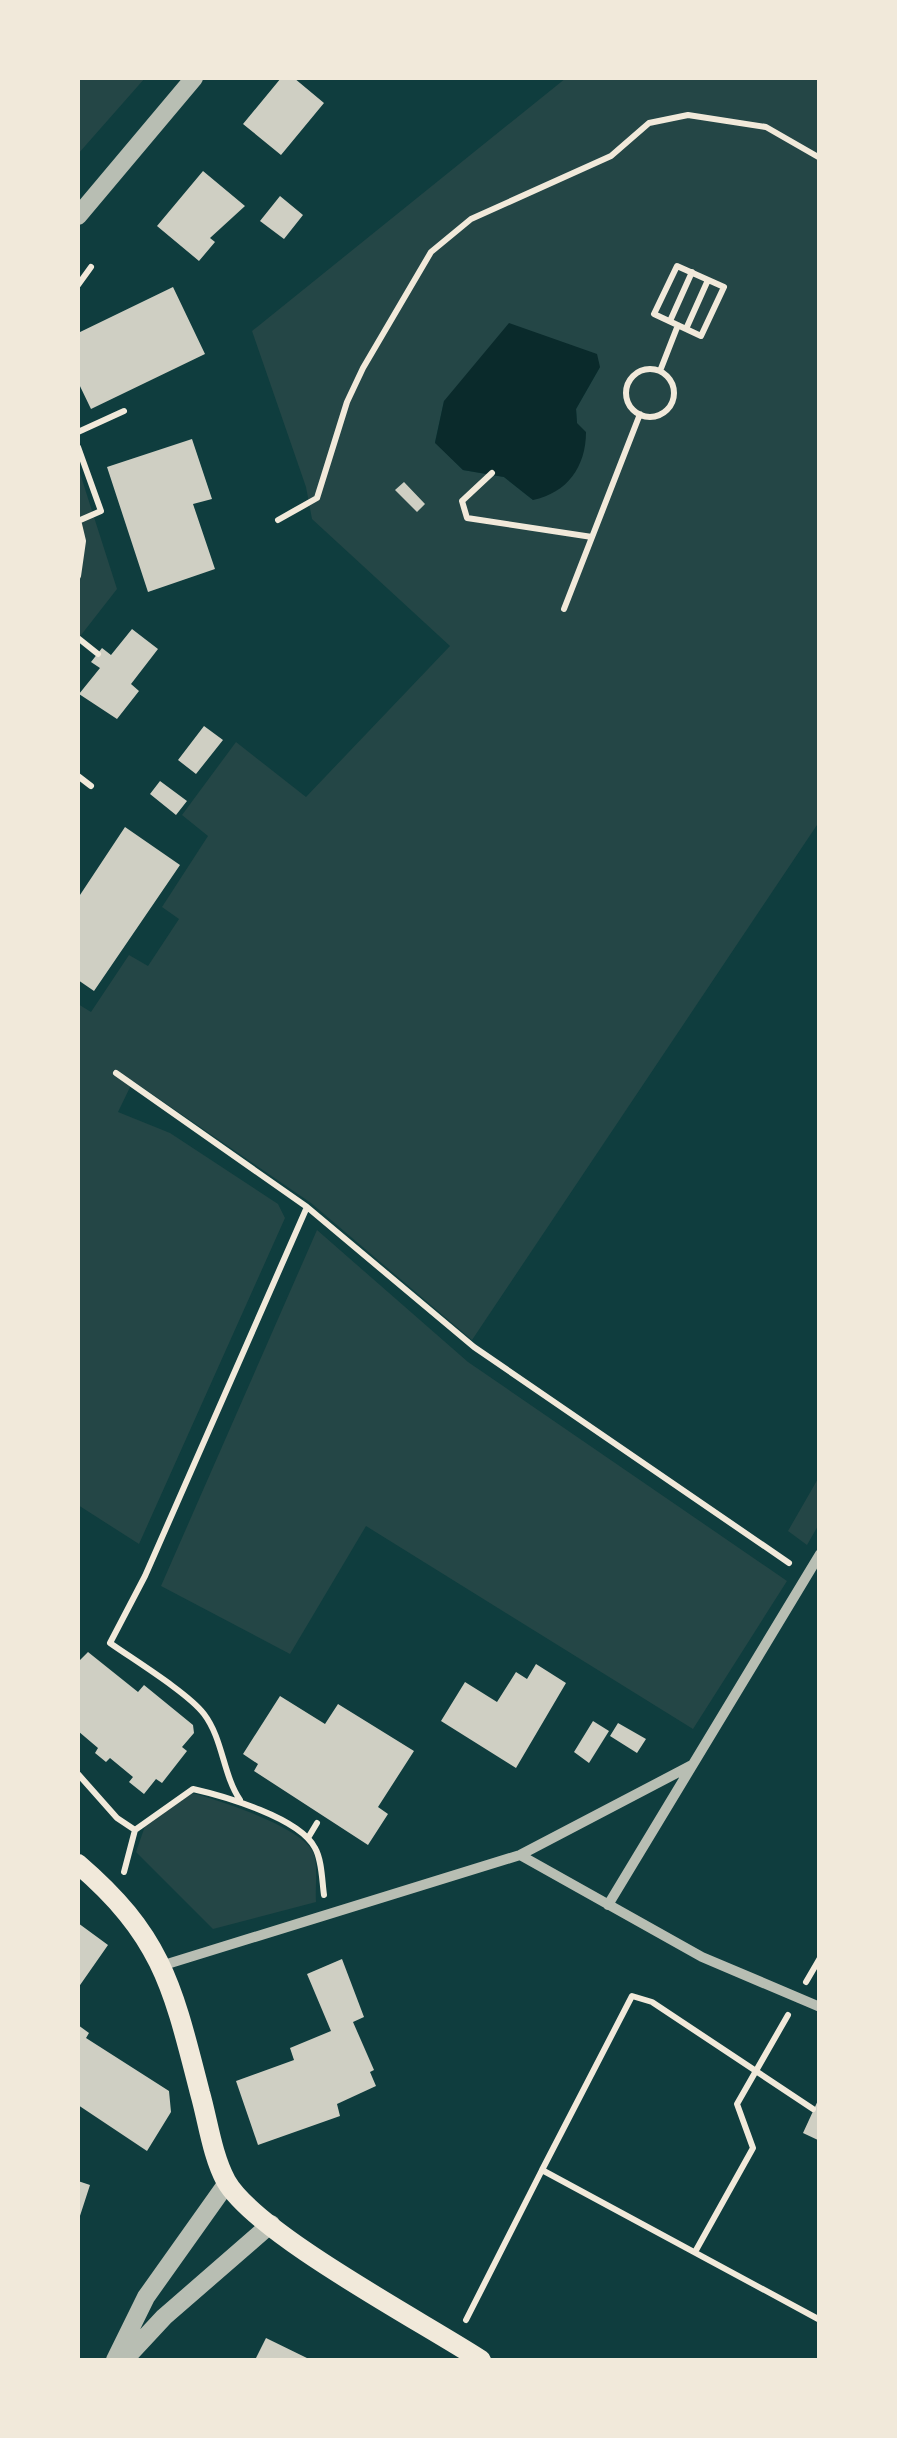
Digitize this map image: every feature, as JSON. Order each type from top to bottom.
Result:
[{"type":"main road","points":[[78,1864],[138,1923],[164,1964],[228,2183],[271,2224],[481,2360]]},
{"type":"street","points":[[78,216],[194,78]]},
{"type":"street","points":[[608,1905],[820,1554]]},
{"type":"street","points":[[164,1964],[520,1855],[692,1765]]},
{"type":"street","points":[[520,1855],[702,1958],[820,2006]]},
{"type":"street","points":[[116,2360],[146,2297],[228,2183]]},
{"type":"street","points":[[124,2360],[164,2317],[271,2224]]},
{"type":"path","points":[[278,520],[317,498],[346,402],[363,368],[431,252],[471,219],[611,156],[648,124],[688,115],[766,127],[820,158]]},
{"type":"path","points":[[78,285],[91,266]]},
{"type":"path","points":[[677,266],[692,272],[724,287],[702,336],[654,314],[677,266]]},
{"type":"path","points":[[660,371],[692,272]]},
{"type":"path","points":[[678,325],[708,280]]},
{"type":"path","points":[[643,370],[660,371],[671,380],[672,402],[662,414],[640,414],[629,403],[630,379],[643,370]]},
{"type":"path","points":[[78,432],[124,411]]},
{"type":"path","points":[[564,609],[640,414]]},
{"type":"path","points":[[78,447],[102,511],[78,520],[83,541],[78,576]]},
{"type":"path","points":[[492,474],[462,500],[467,518],[592,537]]},
{"type":"path","points":[[78,638],[98,654]]},
{"type":"path","points":[[78,776],[91,786]]},
{"type":"path","points":[[116,1073],[307,1207],[474,1347],[808,1574]]},
{"type":"path","points":[[240,1800],[228,1782],[227,1766],[204,1714],[110,1642],[145,1576],[307,1207]]},
{"type":"path","points":[[78,1774],[117,1818],[135,1830]]},
{"type":"path","points":[[107,1889],[125,1871],[135,1830],[193,1789],[240,1800],[308,1838],[317,1850],[328,1916]]},
{"type":"path","points":[[308,1838],[317,1823]]},
{"type":"path","points":[[454,2343],[632,1996],[652,2002],[814,2109]]},
{"type":"path","points":[[695,2252],[753,2148],[738,2104],[758,2070]]},
{"type":"path","points":[[542,2170],[820,2320]]},
{"type":"shaded area","points":[[78,78],[145,78],[78,154]]},
{"type":"shaded area","points":[[566,78],[819,78],[819,822],[472,1340],[311,1203],[133,1081],[118,1112],[170,1133],[278,1204],[285,1218],[139,1544],[78,1505],[78,1004],[91,1012],[129,955],[148,966],[179,919],[162,907],[208,836],[182,815],[236,742],[306,797],[450,646],[312,519],[306,487],[252,331]],"holes":[[[600,367],[576,409],[577,423],[533,500],[504,477],[463,470],[435,442],[444,401]]]},
{"type":"shaded area","points":[[509,323],[597,354],[600,367],[576,409],[577,423],[586,432],[578,467],[565,485],[533,500],[504,477],[463,470],[435,443],[444,401]]},
{"type":"shaded area","points":[[78,467],[117,589],[78,639]]},
{"type":"shaded area","points":[[317,1230],[468,1362],[787,1581],[693,1729],[366,1526],[290,1654],[161,1586]]},
{"type":"shaded area","points":[[819,1477],[819,1524],[807,1545],[788,1531]]},
{"type":"shaded area","points":[[192,1793],[259,1816],[307,1844],[315,1859],[316,1902],[213,1929],[136,1852],[145,1826]]},
{"type":"building","points":[[281,78],[294,78],[324,103],[281,155],[243,124]]},
{"type":"building","points":[[203,171],[245,206],[210,238],[215,242],[199,261],[157,226]]},
{"type":"building","points":[[280,196],[303,215],[284,239],[260,221]]},
{"type":"building","points":[[173,287],[205,354],[91,409],[78,382],[78,333]]},
{"type":"building","points":[[192,439],[212,499],[193,504],[215,569],[148,592],[107,467]]},
{"type":"building","points":[[404,482],[425,504],[417,512],[395,490]]},
{"type":"building","points":[[132,629],[158,649],[131,684],[139,691],[117,719],[79,694],[100,668],[91,662],[102,648],[111,655]]},
{"type":"building","points":[[204,726],[223,740],[196,774],[178,760]]},
{"type":"building","points":[[160,781],[187,801],[176,815],[150,794]]},
{"type":"building","points":[[125,827],[180,865],[94,991],[78,980],[78,898]]},
{"type":"building","points":[[88,1652],[138,1692],[144,1685],[193,1725],[194,1733],[182,1747],[187,1751],[162,1783],[156,1779],[144,1794],[129,1782],[133,1777],[110,1758],[106,1762],[95,1753],[98,1748],[78,1731],[78,1662]]},
{"type":"building","points":[[536,1664],[566,1683],[516,1768],[441,1721],[465,1682],[497,1702],[516,1672],[527,1679]]},
{"type":"building","points":[[280,1696],[325,1724],[338,1704],[414,1751],[378,1807],[388,1814],[368,1845],[254,1771],[258,1764],[243,1754]]},
{"type":"building","points":[[593,1721],[609,1731],[589,1763],[574,1752]]},
{"type":"building","points":[[618,1723],[646,1739],[637,1753],[610,1736]]},
{"type":"building","points":[[78,1923],[108,1945],[78,1988]]},
{"type":"building","points":[[342,1959],[364,2017],[353,2022],[374,2070],[370,2072],[376,2086],[337,2104],[340,2116],[258,2145],[236,2081],[294,2060],[290,2048],[331,2031],[307,1974]]},
{"type":"building","points":[[78,2025],[89,2033],[86,2038],[169,2091],[171,2112],[147,2151],[78,2105]]},
{"type":"building","points":[[820,2096],[820,2141],[803,2133]]},
{"type":"building","points":[[78,2181],[90,2185],[78,2222]]},
{"type":"building","points":[[266,2338],[311,2360],[255,2360]]}]
